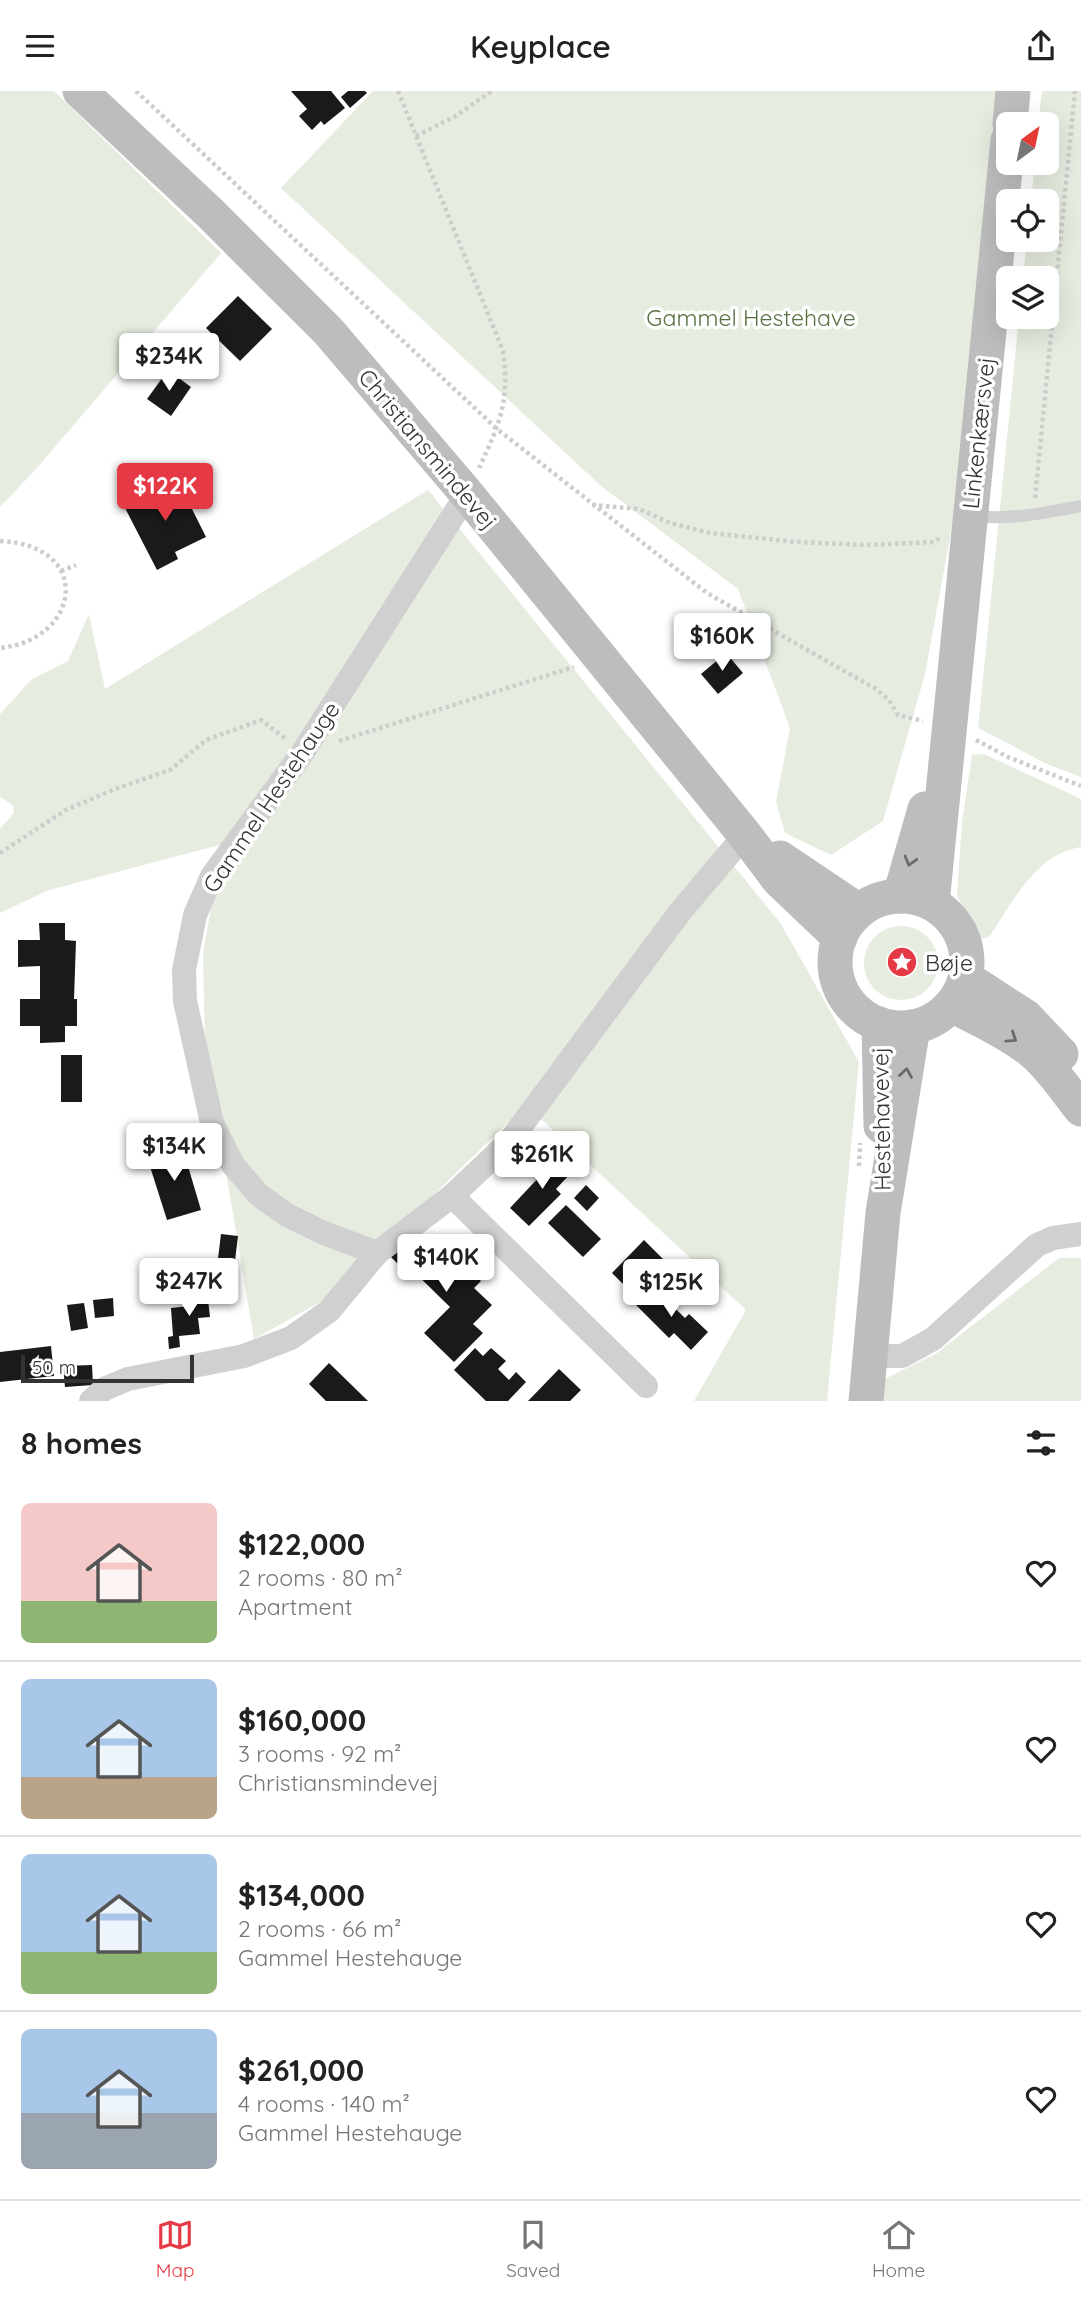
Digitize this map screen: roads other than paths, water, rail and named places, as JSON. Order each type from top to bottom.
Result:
[{"type":"street","name":"Christiansmindevej","points":[[80,91],[210,213],[329,332],[467,494],[745,835],[850,924]]},
{"type":"street","points":[[1011,112],[1013,91]]},
{"type":"street","name":"Linkenkærsvej","points":[[916,900],[949,725],[1004,175]]},
{"type":"street","name":"Gammel Hestehauge","points":[[377,1252],[324,1233],[287,1215],[259,1195],[233,1165],[212,1123],[185,1001],[184,970],[195,915],[212,876],[303,752],[467,494]]},
{"type":"street","points":[[90,1401],[104,1389],[128,1379],[244,1356],[291,1338],[329,1311],[377,1252],[452,1196],[509,1142],[680,912],[745,835]]},
{"type":"street","points":[[916,900],[944,911],[962,935],[968,964],[959,992],[934,1020],[913,1027],[896,1028],[878,1024],[858,1013],[845,997],[837,978],[835,958],[850,924],[872,903],[916,900]]},
{"type":"street","points":[[959,992],[1026,1017],[1054,1045],[1078,1076],[1081,1086]]},
{"type":"street","points":[[959,992],[1007,1034],[1034,1053],[1057,1077],[1081,1109]]},
{"type":"street","name":"Hestehavevej","points":[[878,1024],[883,1213]]},
{"type":"street","name":"Hestehavevej","points":[[866,1401],[883,1213],[913,1027]]},
{"type":"street","points":[[452,1196],[646,1386]]},
{"type":"street","points":[[871,1356],[902,1356],[933,1339],[1037,1245],[1052,1238],[1081,1234]]},
{"type":"lane","points":[[970,516],[992,518],[1033,515],[1081,506]]},
{"type":"place","name":"Bøje","points":[[902,962]]},
{"type":"park label","name":"Gammel Hestehave","points":[[751,317]]}]
